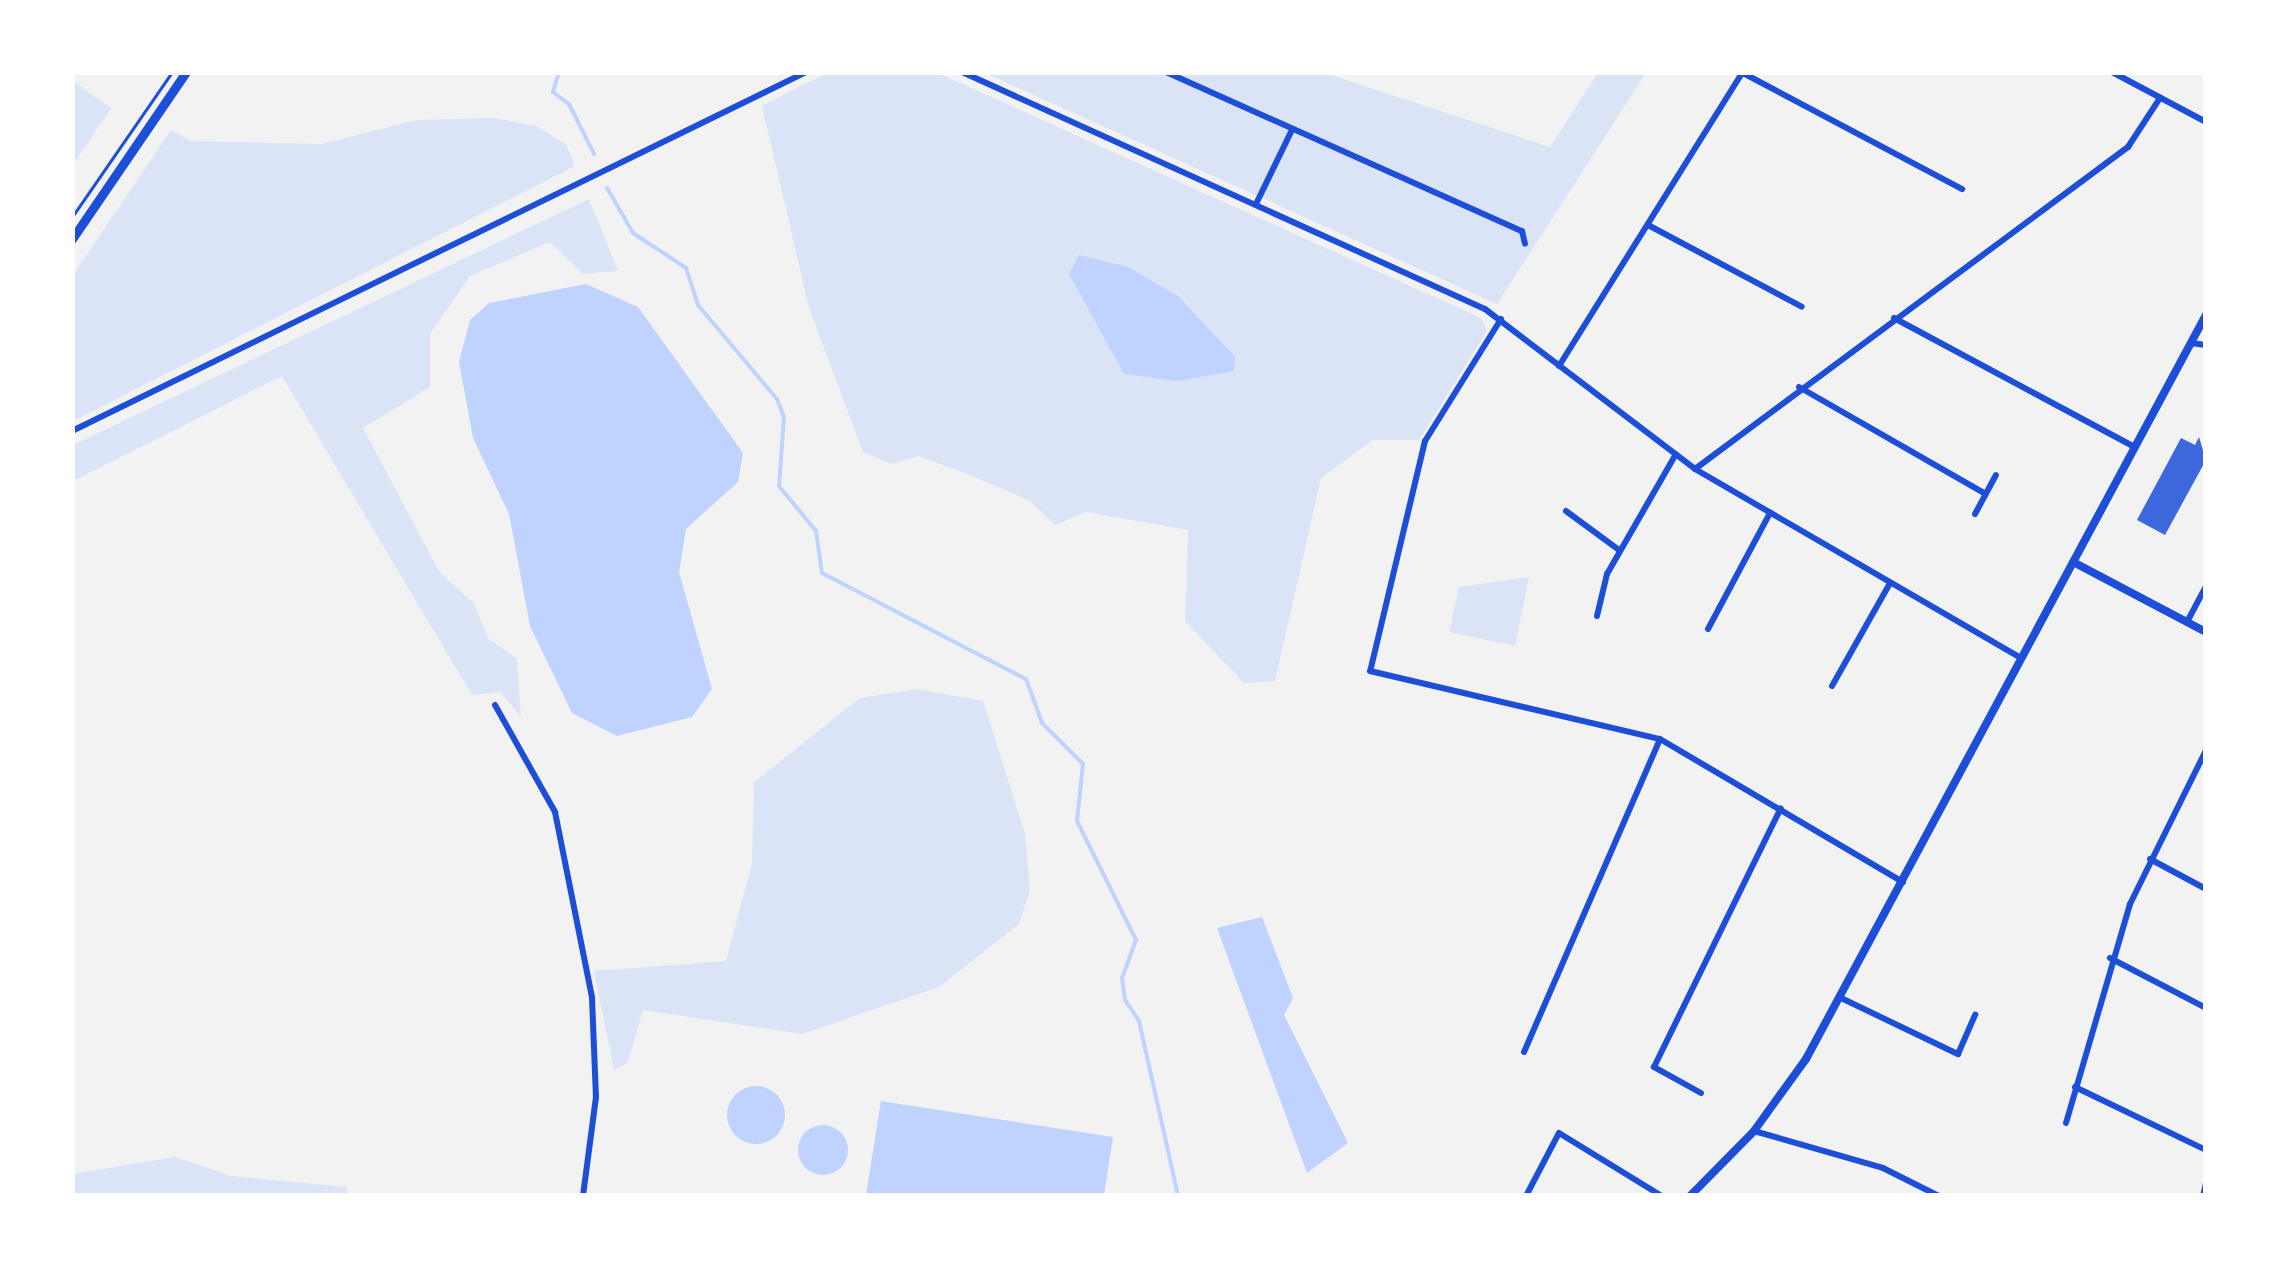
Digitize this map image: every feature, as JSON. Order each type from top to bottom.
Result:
[{"type":"main road","points":[[72,239],[189,72]]},
{"type":"street","points":[[72,431],[806,72]]},
{"type":"street","points":[[962,72],[1485,309],[1694,470],[2020,658]]},
{"type":"street","points":[[1166,72],[1522,232],[1525,244]]},
{"type":"street","points":[[2112,72],[2206,122]]},
{"type":"street","points":[[1559,366],[1743,73],[1962,190]]},
{"type":"street","points":[[1694,470],[1799,387],[2128,147],[2160,98]]},
{"type":"street","points":[[1256,204],[1292,130]]},
{"type":"street","points":[[1648,224],[1802,306]]},
{"type":"street","points":[[1690,1196],[1754,1132],[1840,998],[2206,315]]},
{"type":"street","points":[[1894,318],[2135,448]]},
{"type":"street","points":[[1502,319],[1426,441],[1370,671],[1660,740],[1903,882]]},
{"type":"street","points":[[2191,343],[2206,345]]},
{"type":"street","points":[[1799,387],[1986,494]]},
{"type":"street","points":[[1597,616],[1619,550],[1676,454]]},
{"type":"street","points":[[1975,514],[1996,475]]},
{"type":"street","points":[[1566,511],[1619,550]]},
{"type":"street","points":[[1708,629],[1770,513]]},
{"type":"street","points":[[2075,563],[2206,632]]},
{"type":"street","points":[[1832,686],[1890,583]]},
{"type":"street","points":[[2187,622],[2206,587]]},
{"type":"street","points":[[495,705],[555,812],[592,998],[596,1098],[584,1196]]},
{"type":"street","points":[[1524,1052],[1660,740]]},
{"type":"street","points":[[2066,1123],[2110,958],[2150,860],[2206,750]]},
{"type":"street","points":[[2197,766],[2206,770]]},
{"type":"street","points":[[1701,1092],[1654,1067],[1781,808]]},
{"type":"street","points":[[2150,860],[2206,889]]},
{"type":"street","points":[[2110,958],[2206,1008]]},
{"type":"street","points":[[1840,998],[1958,1054],[1975,1016]]},
{"type":"street","points":[[2075,1087],[2206,1150]]},
{"type":"street","points":[[1754,1132],[1884,1168],[1940,1196]]},
{"type":"street","points":[[1526,1196],[1559,1133],[1662,1196]]},
{"type":"street","points":[[2203,1196],[2206,1183]]},
{"type":"path","points":[[72,217],[172,72]]},
{"type":"shaded area","points":[[827,73],[938,73],[1481,318],[1487,331],[1419,440],[1373,440],[1321,478],[1275,681],[1244,683],[1185,621],[1188,530],[1086,512],[1055,525],[1030,501],[977,478],[919,456],[891,464],[863,452],[809,308],[762,106]]},
{"type":"shaded area","points":[[985,73],[1325,73],[1550,147],[1598,73],[1646,73],[1497,304]]},
{"type":"shaded area","points":[[73,81],[111,108],[73,165]]},
{"type":"shaded area","points":[[494,118],[536,126],[566,144],[575,166],[73,421],[73,275],[171,130],[191,141],[322,144],[417,120]]},
{"type":"shaded area","points":[[589,199],[618,271],[583,274],[550,242],[470,276],[430,334],[430,387],[363,428],[439,571],[474,604],[488,638],[517,659],[521,717],[500,692],[472,695],[282,376],[73,481],[73,445]]},
{"type":"shaded area","points":[[1529,577],[1515,646],[1449,632],[1459,587]]},
{"type":"shaded area","points":[[917,689],[983,701],[1025,834],[1030,890],[1019,924],[939,987],[802,1034],[643,1010],[628,1062],[614,1070],[594,971],[726,961],[752,863],[754,782],[860,698]]},
{"type":"shaded area","points":[[175,1157],[231,1176],[346,1187],[348,1195],[73,1195],[73,1174]]},
{"type":"water","points":[[1079,255],[1128,267],[1178,296],[1235,357],[1234,371],[1178,381],[1124,374],[1069,274]]},
{"type":"water","points":[[586,284],[638,307],[743,453],[738,482],[686,529],[679,572],[712,689],[692,717],[617,736],[572,713],[530,626],[509,514],[473,438],[459,362],[470,320],[489,303]]},
{"type":"water","points":[[1262,917],[1293,998],[1284,1015],[1348,1143],[1307,1173],[1217,928]]},
{"type":"water","points":[[756,1086],[776,1095],[785,1115],[776,1135],[756,1144],[736,1135],[727,1115],[736,1095]]},
{"type":"water","points":[[881,1101],[1113,1137],[1104,1195],[866,1195]]},
{"type":"water","points":[[823,1125],[840,1133],[848,1150],[840,1167],[823,1175],[806,1167],[798,1150],[806,1133]]},
{"type":"building","points":[[2199,437],[2206,460],[2165,535],[2137,520],[2181,438],[2195,445]]},
{"type":"waterway","points":[[559,72],[553,92],[569,104],[594,154]]},
{"type":"waterway","points":[[607,188],[633,233],[686,268],[698,305],[777,399],[784,417],[779,486],[816,531],[822,573],[1026,679],[1042,723],[1083,764],[1077,821],[1136,940],[1122,978],[1125,1000],[1139,1021],[1178,1196]]}]
